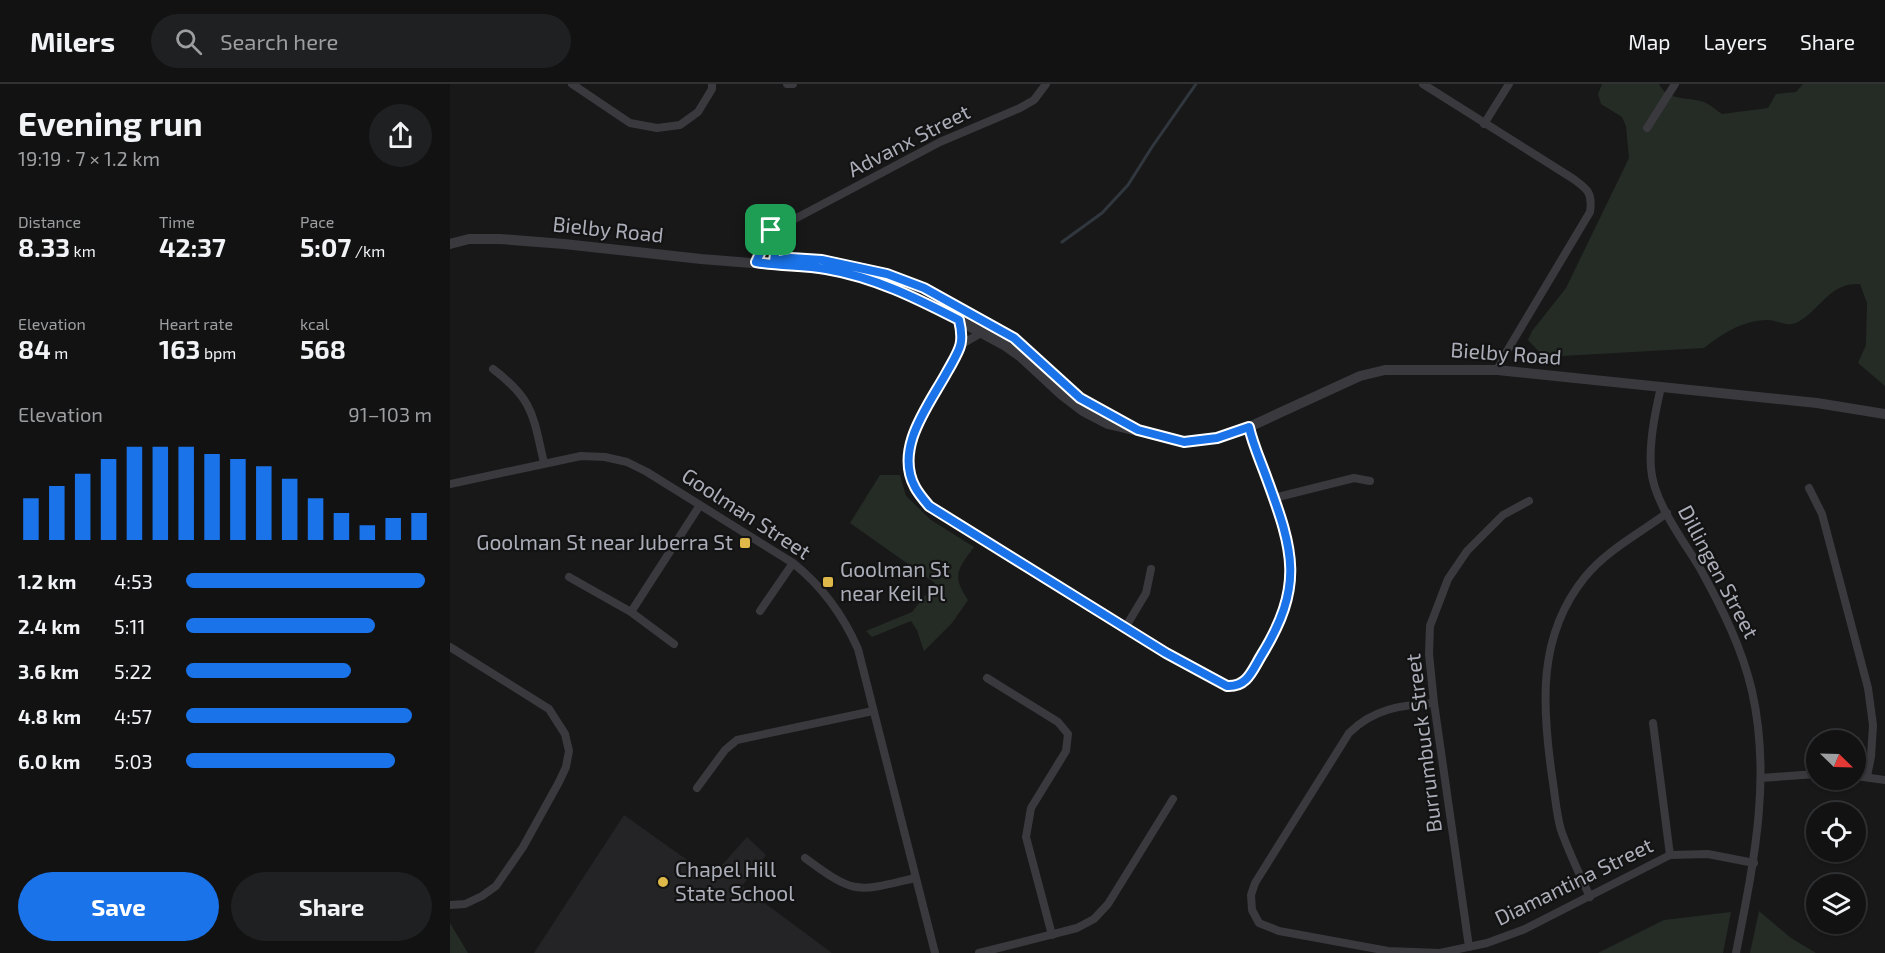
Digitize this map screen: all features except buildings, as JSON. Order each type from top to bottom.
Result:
[{"type":"street","points":[[572,84],[630,123],[657,128],[680,125],[698,112],[712,89],[712,84]]},
{"type":"street","points":[[787,84],[794,84]]},
{"type":"street","name":"Advanx Street","points":[[759,263],[771,230],[940,142],[1020,108],[1034,100],[1046,84]]},
{"type":"street","points":[[1423,84],[1588,189],[1592,200],[1590,212],[1497,370]]},
{"type":"street","points":[[1484,124],[1509,84]]},
{"type":"street","points":[[1647,128],[1675,84]]},
{"type":"street","points":[[774,261],[778,234],[784,225]]},
{"type":"street","name":"Bielby Road","points":[[450,244],[469,239],[500,238],[701,260],[826,269],[872,280],[904,291],[1021,357],[1062,395],[1083,411],[1108,424],[1184,442],[1217,438],[1249,427],[1360,376],[1385,370],[1497,370],[1817,403],[1885,414]]},
{"type":"street","name":"Bielby Road","points":[[759,263],[791,258],[822,260],[887,274],[924,288],[1014,338],[1080,398],[1138,430]]},
{"type":"street","points":[[959,320],[962,344]]},
{"type":"street","points":[[981,333],[962,344],[914,432],[908,450],[908,468],[915,487],[929,506],[948,519],[1125,628],[1227,686],[1237,687],[1246,680],[1275,634],[1292,582],[1291,557],[1274,498],[1249,427]]},
{"type":"street","points":[[492,369],[523,397],[531,409],[544,463]]},
{"type":"street","name":"Dillingen Street","points":[[1661,387],[1652,436],[1651,469],[1657,494],[1712,590],[1738,645],[1752,691],[1757,719],[1761,777],[1758,835],[1736,953]]},
{"type":"street","name":"Goolman Street","points":[[450,484],[581,456],[605,457],[627,462],[793,563],[819,587],[840,613],[858,649],[935,953]]},
{"type":"street","points":[[1274,498],[1354,478],[1370,481]]},
{"type":"street","points":[[1809,488],[1822,514],[1868,688],[1873,725],[1867,776],[1885,780]]},
{"type":"street","name":"Burrumbuck Street","points":[[1469,947],[1434,703],[1429,654],[1430,626],[1448,579],[1467,551],[1503,514],[1529,501]]},
{"type":"street","points":[[631,612],[700,505]]},
{"type":"street","points":[[1590,897],[1560,827],[1544,707],[1546,668],[1555,630],[1568,601],[1585,576],[1605,557],[1667,513]]},
{"type":"street","points":[[760,611],[793,563]]},
{"type":"street","points":[[1125,628],[1146,593],[1151,569]]},
{"type":"street","points":[[569,577],[631,612],[674,644]]},
{"type":"street","points":[[450,646],[549,709],[566,734],[568,751],[566,767],[559,782],[523,847],[500,880],[482,896],[465,904],[450,905]]},
{"type":"street","points":[[987,678],[1058,722],[1068,734],[1066,751],[1031,808],[1027,822],[1026,837],[1052,935]]},
{"type":"street","name":"Diamantina Street","points":[[1434,703],[1379,712],[1362,720],[1349,733],[1256,884],[1251,895],[1252,910],[1259,923],[1279,931],[1388,951],[1440,953],[1487,944],[1525,929],[1670,855],[1708,854],[1754,863]]},
{"type":"street","points":[[697,788],[725,750],[737,740],[873,711]]},
{"type":"street","points":[[1653,723],[1670,855]]},
{"type":"street","points":[[1761,777],[1806,775]]},
{"type":"street","points":[[979,953],[1077,928],[1094,919],[1108,904],[1173,799]]},
{"type":"street","points":[[805,858],[835,880],[862,889],[915,878]]},
{"type":"shaded area","points":[[1602,84],[1659,84],[1663,90],[1674,97],[1706,103],[1722,114],[1768,108],[1776,94],[1796,92],[1803,84],[1885,84],[1885,386],[1858,363],[1866,345],[1867,303],[1860,284],[1841,287],[1826,297],[1806,317],[1794,324],[1767,320],[1750,322],[1726,333],[1704,348],[1544,357],[1528,340],[1532,331],[1566,288],[1629,158],[1626,126],[1622,117],[1601,104],[1598,94]]},
{"type":"shaded area","points":[[880,475],[900,475],[906,496],[931,520],[974,547],[964,561],[958,578],[968,600],[952,623],[924,651],[917,630],[911,621],[872,637],[866,631],[912,612],[935,583],[850,523]]},
{"type":"shaded area","name":"Chapel Hill State School","points":[[624,815],[711,877],[747,837],[766,855],[742,886],[832,953],[534,953]]},
{"type":"shaded area","points":[[1759,911],[1791,938],[1816,953],[1750,953]]},
{"type":"shaded area","points":[[1731,912],[1723,953],[1598,953],[1664,920]]},
{"type":"shaded area","points":[[450,923],[468,953],[450,953]]},
{"type":"waterway","points":[[1062,242],[1102,213],[1128,185],[1196,84]]},
{"type":"place","name":"Goolman St near Juberra St","points":[[745,543]]},
{"type":"place","name":"Goolman St near Keil Pl","points":[[828,582]]},
{"type":"place","name":"Chapel Hill State School","points":[[663,882]]},
{"type":"route","points":[[784,225],[778,234],[774,261],[791,258],[822,260],[887,274],[924,288],[1014,338],[1029,349],[1080,398],[1138,430],[1184,442],[1217,438],[1249,427],[1274,498],[1291,557],[1292,582],[1275,634],[1246,680],[1237,687],[1227,686],[1166,653],[929,506],[915,487],[908,468],[908,450],[914,432],[962,344],[959,320],[904,291],[872,280],[826,269],[756,262],[771,230],[784,225]]}]
